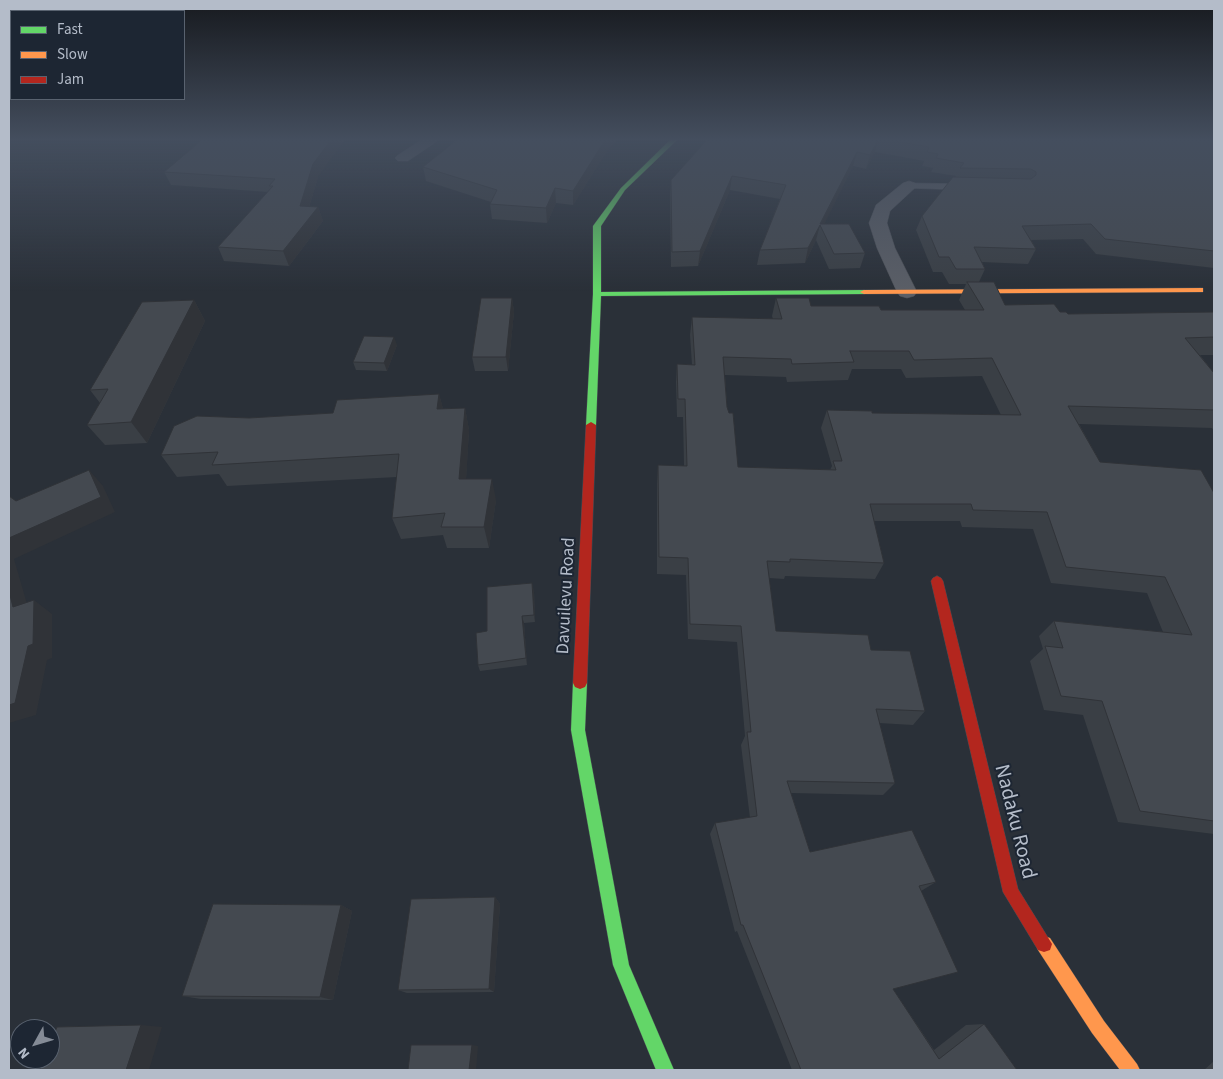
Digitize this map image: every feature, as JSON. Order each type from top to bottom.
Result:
[{"type":"street","name":"Davuilevu Road","points":[[622,190],[597,226],[597,294],[578,730],[621,965],[665,1070]]},
{"type":"street","points":[[904,190],[882,209],[878,223],[886,248],[908,292]]},
{"type":"street","points":[[597,294],[1200,290]]},
{"type":"street","name":"Nadaku Road","points":[[937,581],[1011,892],[1098,1026],[1131,1070]]},
{"type":"building","points":[[269,190],[305,190],[300,206],[318,207],[283,251],[218,247]]},
{"type":"building","points":[[497,190],[554,190],[546,208],[490,204]]},
{"type":"building","points":[[671,190],[726,190],[700,251],[672,252]]},
{"type":"building","points":[[784,190],[837,190],[820,224],[849,224],[865,253],[834,254],[820,225],[808,248],[760,250]]},
{"type":"building","points":[[942,190],[1214,190],[1214,251],[1105,239],[1091,224],[1022,226],[1036,249],[974,247],[985,269],[956,269],[949,257],[939,257],[922,216]]},
{"type":"building","points":[[967,282],[994,282],[1005,305],[1054,304],[1060,312],[1068,314],[1214,312],[1214,337],[1185,338],[1214,373],[1214,410],[1068,406],[1100,462],[1201,470],[1214,493],[1214,821],[1140,811],[1102,701],[1061,696],[1045,646],[1063,648],[1054,621],[1192,635],[1165,577],[1066,567],[1047,512],[973,510],[971,504],[870,504],[884,563],[790,559],[790,562],[767,561],[776,631],[868,635],[871,650],[910,651],[925,711],[876,709],[895,783],[787,781],[810,852],[912,830],[936,882],[919,886],[958,972],[893,989],[939,1059],[984,1024],[1017,1070],[801,1070],[743,925],[741,925],[715,823],[757,816],[747,732],[751,732],[741,626],[690,624],[688,558],[659,557],[658,465],[687,466],[685,399],[678,399],[677,364],[695,365],[692,317],[782,319],[776,298],[809,298],[811,306],[879,306],[881,310],[984,310]],"holes":[[[850,351],[909,351],[914,360],[992,358],[1021,415],[872,413],[872,411],[827,410],[842,461],[833,461],[836,470],[738,467],[733,413],[729,413],[727,407],[723,357],[791,359],[792,364],[854,362]]]},
{"type":"building","points":[[481,298],[512,298],[506,357],[472,357]]},
{"type":"building","points":[[194,300],[131,422],[87,425],[108,389],[90,390],[142,302]]},
{"type":"building","points":[[364,336],[394,337],[384,363],[353,362]]},
{"type":"building","points":[[439,394],[437,409],[465,408],[459,479],[492,479],[484,527],[441,527],[445,513],[392,518],[399,454],[212,465],[218,452],[161,455],[174,426],[197,416],[249,418],[333,413],[337,400]]},
{"type":"building","points":[[89,470],[101,497],[9,538],[9,496],[16,501]]},
{"type":"building","points":[[532,583],[534,615],[522,616],[526,658],[478,665],[476,633],[487,631],[487,587]]},
{"type":"building","points":[[9,591],[13,607],[34,600],[33,644],[28,646],[15,703],[9,705]]},
{"type":"building","points":[[495,897],[489,989],[398,990],[411,899]]},
{"type":"building","points":[[213,904],[341,905],[320,997],[182,996]]},
{"type":"building","points":[[141,1025],[126,1070],[40,1070],[60,1069],[60,1027]]},
{"type":"building","points":[[411,1045],[472,1045],[469,1070],[408,1070]]},
{"type":"traffic: fast","points":[[591,425],[597,294],[597,226],[622,190]]},
{"type":"traffic: fast","points":[[597,294],[864,292]]},
{"type":"traffic: fast","points":[[580,683],[578,730],[621,965],[665,1070]]},
{"type":"traffic: slow","points":[[864,292],[1200,290]]},
{"type":"traffic: slow","points":[[1044,944],[1098,1027],[1131,1070]]},
{"type":"traffic: jam","points":[[580,683],[591,425]]},
{"type":"traffic: jam","points":[[937,581],[1011,892],[1044,944]]}]
